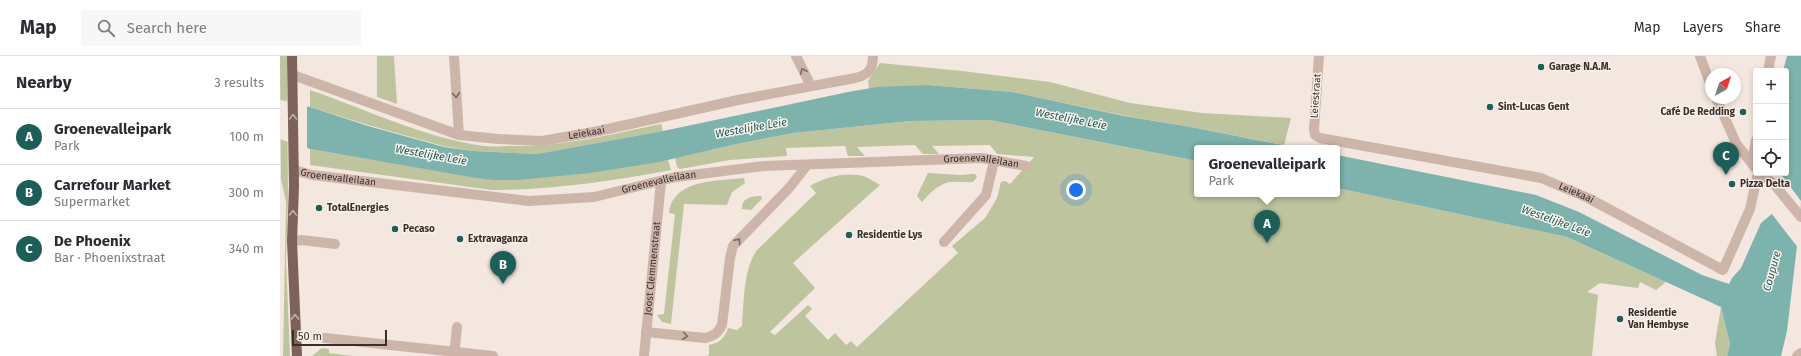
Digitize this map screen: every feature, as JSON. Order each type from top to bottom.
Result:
[{"type":"main road","points":[[292,56],[294,90],[292,241],[296,356]]},
{"type":"street","points":[[454,56],[459,135]]},
{"type":"street","points":[[796,56],[811,86]]},
{"type":"street","name":"Leiestraat","points":[[1315,135],[1314,130],[1319,56]]},
{"type":"street","points":[[1700,56],[1705,70]]},
{"type":"street","points":[[1769,68],[1771,56]]},
{"type":"street","name":"Leiekaai","points":[[292,75],[459,135],[542,141],[599,131],[738,100],[864,76],[869,72],[872,66],[873,57]]},
{"type":"street","points":[[1719,104],[1736,143],[1753,165]]},
{"type":"street","name":"Leiekaai","points":[[1315,135],[1320,138],[1541,178],[1588,198],[1723,270],[1750,209],[1758,176]]},
{"type":"street","name":"Groenevalleilaan","points":[[294,170],[312,174],[529,201],[594,197],[661,182],[676,177],[764,166],[982,158],[1026,166]]},
{"type":"street","points":[[944,242],[986,195],[994,161]]},
{"type":"street","points":[[646,332],[705,338],[713,337],[719,331],[722,325],[730,258],[733,246],[790,187],[807,165]]},
{"type":"street","points":[[1763,176],[1773,183],[1801,217]]},
{"type":"street","name":"Joost Clemmenstraat","points":[[644,356],[661,182]]},
{"type":"street","points":[[292,241],[302,240],[335,244]]},
{"type":"street","points":[[454,354],[457,327]]},
{"type":"street","points":[[325,338],[454,354],[493,356]]},
{"type":"street","points":[[1797,356],[1801,353]]},
{"type":"green space","points":[[280,56],[287,56],[288,199],[286,259],[290,356],[283,356],[286,202],[281,179]]},
{"type":"green space","points":[[377,56],[394,56],[397,104],[377,97]]},
{"type":"green space","points":[[880,63],[1050,82],[1130,103],[1202,113],[1291,118],[1284,145],[1126,116],[1012,92],[928,85],[869,89],[868,81]]},
{"type":"green space","points":[[310,90],[418,130],[440,137],[484,146],[530,146],[568,142],[606,136],[661,124],[663,131],[537,154],[473,151],[443,146],[310,107]]},
{"type":"green space","points":[[990,120],[1194,160],[1194,197],[1340,197],[1340,189],[1567,237],[1666,282],[1656,290],[1640,282],[1638,288],[1600,283],[1587,292],[1598,295],[1592,356],[707,356],[709,355],[709,345],[721,340],[728,328],[737,330],[742,326],[745,286],[752,258],[757,250],[816,193],[810,186],[823,180],[844,175],[859,175],[866,177],[880,185],[793,263],[815,288],[770,332],[775,335],[808,305],[812,309],[805,316],[828,340],[835,333],[846,345],[851,341],[857,347],[958,253],[952,246],[985,218],[997,198],[1001,182],[1005,181],[1010,184],[1034,157],[997,154],[990,145],[932,146],[939,154],[923,154],[915,145],[857,147],[865,156],[848,156],[845,146],[786,148],[787,156],[730,160],[680,169],[677,167],[675,158],[793,133],[912,121]]},
{"type":"green space","points":[[310,149],[471,177],[668,160],[671,170],[560,187],[492,190],[310,165]]},
{"type":"green space","points":[[928,173],[960,175],[975,174],[977,177],[973,182],[954,182],[942,184],[931,192],[922,202],[917,196]]},
{"type":"green space","points":[[744,178],[745,183],[732,192],[727,205],[684,204],[671,324],[662,322],[657,315],[664,314],[675,214],[669,213],[672,202],[687,188],[698,184],[709,181]]},
{"type":"green space","points":[[754,196],[761,196],[762,199],[751,210],[742,209],[743,202],[745,200]]},
{"type":"green space","points":[[1721,307],[1730,344],[1727,356],[1717,356],[1715,343]]},
{"type":"green space","points":[[322,348],[329,349],[329,353],[353,356],[312,356]]},
{"type":"water","points":[[1787,56],[1801,56],[1801,212],[1787,331],[1781,356],[1727,356],[1730,344],[1721,307],[1567,237],[1340,189],[1340,156],[1536,195],[1579,212],[1702,275],[1729,284],[1741,268],[1761,223],[1773,213],[1776,176],[1789,176],[1789,68],[1784,68]]},
{"type":"water","name":"Westelijke Leie","points":[[928,85],[1012,92],[1124,116],[1191,127],[1283,145],[1194,145],[1194,160],[990,120],[911,121],[793,133],[659,162],[590,173],[516,180],[493,180],[310,149],[280,138],[280,102],[310,107],[368,126],[444,147],[473,151],[537,154],[663,131],[877,87]]},
{"type":"pier","points":[[280,100],[307,104],[307,149],[280,139]]},
{"type":"pier","points":[[1774,176],[1782,176],[1801,201],[1799,249],[1771,213]]},
{"type":"place","name":"Garage N.A.M.","points":[[1541,67]]},
{"type":"place","name":"Sint-Lucas Gent","points":[[1490,107]]},
{"type":"place","name":"Café De Redding","points":[[1743,112]]},
{"type":"place","name":"De Phoenix","points":[[1726,175]]},
{"type":"place","name":"Pizza Delta","points":[[1732,184]]},
{"type":"place","name":"TotalEnergies","points":[[319,208]]},
{"type":"place","name":"Pecaso","points":[[395,229]]},
{"type":"place","name":"Residentie Lys","points":[[849,235]]},
{"type":"place","name":"Extravaganza","points":[[460,239]]},
{"type":"place","name":"Groenevalleipark","points":[[1267,243]]},
{"type":"place","name":"Carrefour Market","points":[[503,284]]},
{"type":"place","name":"Residentie Van Hembyse","points":[[1620,319]]},
{"type":"water label","name":"Coupure","points":[[1772,271]]}]
